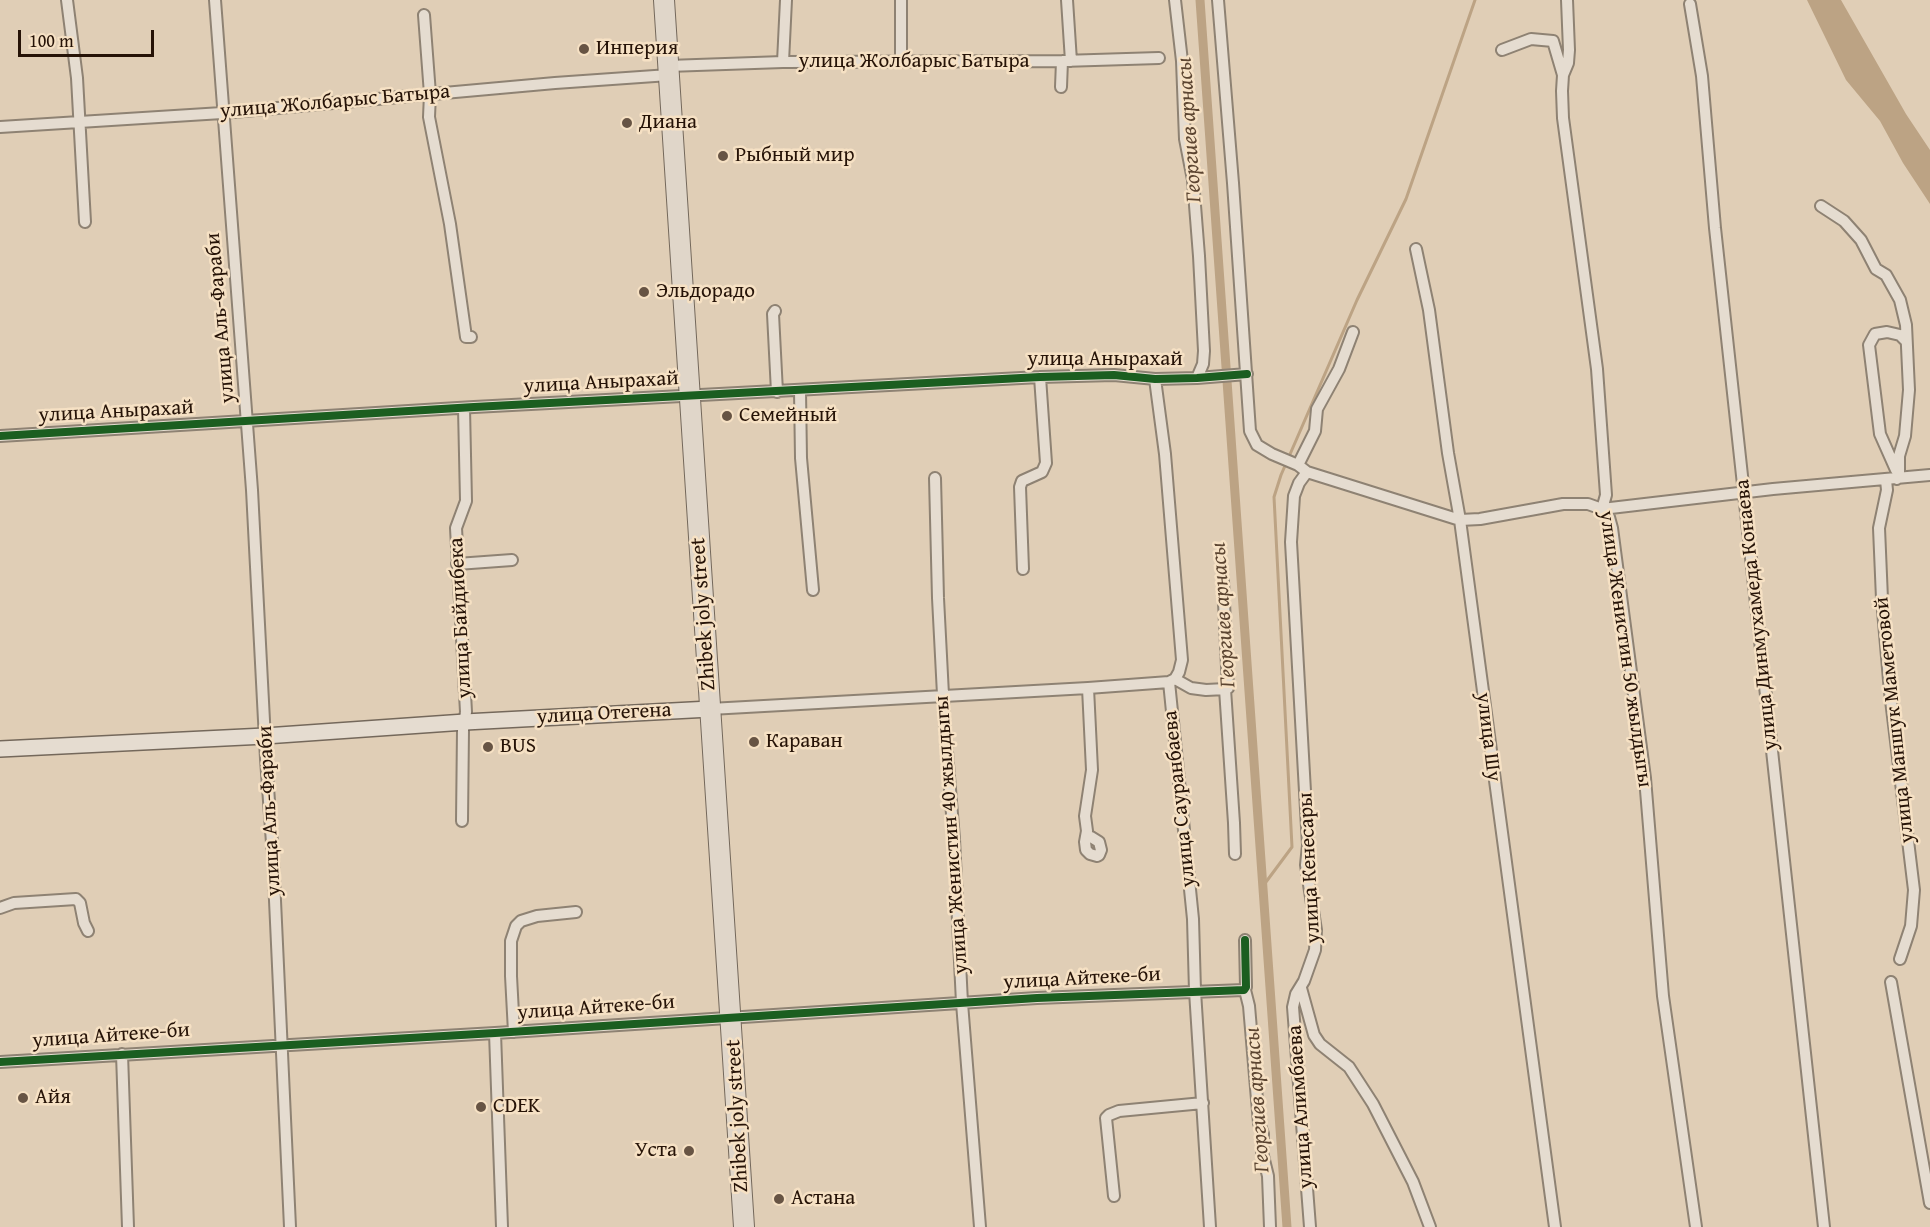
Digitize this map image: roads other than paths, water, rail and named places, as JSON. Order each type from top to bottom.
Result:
[{"type":"highway","name":"Zhibek joly street","points":[[664,0],[744,1227]]},
{"type":"main road","name":"улица Отегена","points":[[0,749],[265,736],[465,722],[710,709]]},
{"type":"street","points":[[67,0],[80,121],[85,222]]},
{"type":"street","name":"улица Аль-Фараби","points":[[215,0],[247,422],[290,1227]]},
{"type":"street","points":[[783,62],[786,0]]},
{"type":"street","points":[[901,0],[901,61]]},
{"type":"street","points":[[1061,87],[1066,61],[1067,0]]},
{"type":"street","name":"улица Анырахай","points":[[0,436],[1040,377],[1114,375],[1155,379],[1201,378],[1204,351],[1193,180],[1188,158],[1175,0]]},
{"type":"street","points":[[1218,0],[1250,431],[1257,445],[1298,465],[1307,472],[1460,520],[1480,519],[1563,504],[1588,504],[1602,509],[1930,475]]},
{"type":"street","name":"улица Женистин 50 жылдыгы","points":[[1567,0],[1569,50],[1568,63],[1563,75],[1563,118],[1597,369],[1606,495],[1602,509],[1609,517],[1612,528],[1645,778],[1663,996],[1696,1227]]},
{"type":"street","name":"улица Динмухамеда Конаева","points":[[1689,4],[1702,76],[1715,228],[1824,1227]]},
{"type":"street","points":[[424,15],[430,94],[429,117],[448,212],[466,337],[471,337]]},
{"type":"street","points":[[1502,50],[1531,39],[1553,41],[1563,75]]},
{"type":"street","name":"улица Жолбарыс Батыра","points":[[0,127],[222,113],[669,70],[783,62],[1066,61],[1159,58]]},
{"type":"street","name":"улица Маншук Маметовой","points":[[1821,206],[1844,221],[1861,240],[1876,269],[1886,275],[1894,287],[1904,313],[1909,390],[1905,436],[1899,456],[1899,472],[1887,490],[1879,528],[1890,692],[1914,890],[1911,926],[1900,959]]},
{"type":"street","name":"улица Шу","points":[[1416,249],[1429,310],[1448,453],[1460,520],[1555,1227]]},
{"type":"street","points":[[776,311],[773,314],[777,392]]},
{"type":"street","points":[[1298,465],[1315,431],[1317,410],[1338,369],[1353,332]]},
{"type":"street","points":[[1892,480],[1896,468],[1880,434],[1869,345],[1875,334],[1887,332],[1900,335],[1906,340]]},
{"type":"street","points":[[1201,378],[1247,374]]},
{"type":"street","name":"улица Анырахай","points":[[1023,570],[1020,487],[1022,481],[1042,472],[1046,463],[1040,377]]},
{"type":"street","name":"улица Сауранбаева","points":[[1155,379],[1165,454],[1182,660],[1179,672],[1172,680],[1193,919],[1195,991],[1210,1227]]},
{"type":"street","points":[[800,391],[801,458],[813,590]]},
{"type":"street","name":"улица Байдибека","points":[[462,821],[462,750],[465,722],[456,528],[466,501],[464,408]]},
{"type":"street","name":"улица Кенесары","points":[[1301,988],[1316,950],[1316,930],[1306,865],[1308,845],[1292,542],[1294,496],[1307,472]]},
{"type":"street","name":"улица Женистин 40 жылдыгы","points":[[935,478],[943,696],[954,839],[962,1004],[980,1227]]},
{"type":"street","points":[[457,564],[512,560]]},
{"type":"street","points":[[1223,580],[1228,682],[1228,688],[1225,689],[1234,854]]},
{"type":"street","points":[[1172,680],[1191,688],[1225,689]]},
{"type":"street","name":"улица Отегена","points":[[710,709],[1172,680]]},
{"type":"street","points":[[1087,838],[1085,816],[1092,770],[1088,687]]},
{"type":"street","points":[[0,908],[14,903],[76,899],[80,903],[88,931]]},
{"type":"street","points":[[514,1032],[511,941],[516,926],[520,921],[537,916],[576,912]]},
{"type":"street","points":[[1245,940],[1245,990],[1249,1006],[1259,1124],[1263,1134],[1262,1152],[1268,1176],[1270,1227]]},
{"type":"street","points":[[1891,982],[1930,1203]]},
{"type":"street","points":[[1301,988],[1314,1035],[1320,1044],[1349,1067],[1373,1104],[1413,1182],[1430,1227]]},
{"type":"street","name":"улица Алимбаева","points":[[1301,988],[1296,994],[1293,1007],[1310,1227]]},
{"type":"street","name":"улица Айтеке-би","points":[[0,1062],[282,1044],[495,1034],[732,1017],[1245,990]]},
{"type":"street","points":[[495,1034],[502,1227]]},
{"type":"street","points":[[122,1054],[128,1227]]},
{"type":"street","points":[[1114,1196],[1106,1119],[1108,1115],[1119,1111],[1203,1103]]},
{"type":"waterway","name":"Георгиев арнасы","points":[[1200,0],[1287,1227]]},
{"type":"waterway","points":[[1263,886],[1292,847],[1274,497],[1281,475],[1357,300],[1406,199],[1475,0]]},
{"type":"place","name":"Инперия","points":[[584,49]]},
{"type":"place","name":"Диана","points":[[627,123]]},
{"type":"place","name":"Рыбный мир","points":[[723,156]]},
{"type":"place","name":"Эльдорадо","points":[[644,292]]},
{"type":"place","name":"Семейный","points":[[727,416]]},
{"type":"place","name":"Караван","points":[[754,742]]},
{"type":"place","name":"BUS","points":[[488,747]]},
{"type":"place","name":"Айя","points":[[23,1098]]},
{"type":"place","name":"CDEK","points":[[481,1107]]},
{"type":"place","name":"Уста","points":[[689,1151]]},
{"type":"place","name":"Астана","points":[[779,1199]]}]
